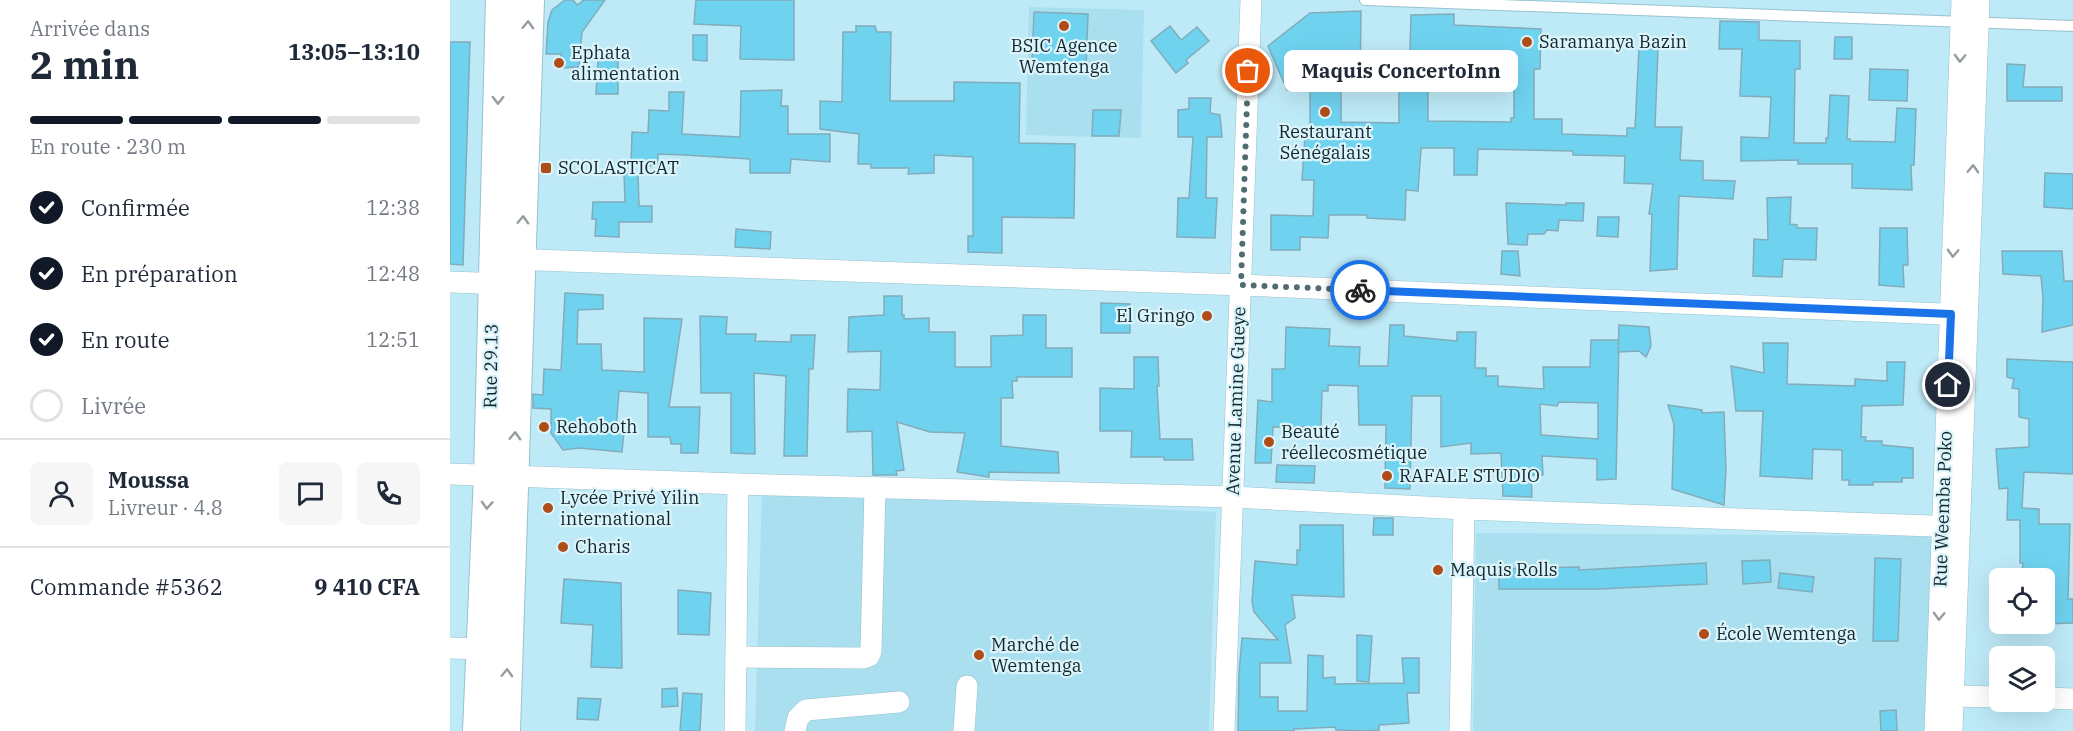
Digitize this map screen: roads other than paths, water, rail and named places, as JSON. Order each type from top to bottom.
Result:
[{"type":"main road","points":[[501,0],[508,272]]},
{"type":"main road","points":[[505,731],[501,476],[508,272],[529,0]]},
{"type":"main road","points":[[478,731],[481,649],[501,476]]},
{"type":"street","name":"Avenue Lamine Gueye","points":[[1224,731],[1251,0]]},
{"type":"street","name":"Rue Weemba Poko","points":[[1962,0],[1970,22]]},
{"type":"street","name":"Rue Weemba Poko","points":[[1935,731],[1951,527],[1970,22],[1979,0]]},
{"type":"street","points":[[450,282],[508,272],[1241,285],[1959,314]]},
{"type":"street","points":[[450,474],[1233,497],[1464,509],[1951,527]]},
{"type":"street","points":[[735,731],[738,484]]},
{"type":"street","points":[[736,657],[863,658],[869,656],[871,651],[874,488]]},
{"type":"street","points":[[1460,731],[1464,509]]},
{"type":"street","name":"Rue Weemba Poko","points":[[1951,527],[1952,731]]},
{"type":"street","points":[[450,648],[481,649]]},
{"type":"street","points":[[964,731],[967,686]]},
{"type":"street","points":[[1953,696],[1989,697]]},
{"type":"street","points":[[2055,698],[2073,699]]},
{"type":"street","points":[[795,731],[798,718],[806,710],[899,702]]},
{"type":"lane","points":[[1365,0],[2073,26]]},
{"type":"place","name":"BSIC Agence Wemtenga","points":[[1064,26]]},
{"type":"place","name":"Saramanya Bazin","points":[[1527,42]]},
{"type":"place","name":"Ephata alimentation","points":[[559,63]]},
{"type":"place","name":"Maquis ConcertoInn","points":[[1248,71]]},
{"type":"place","name":"Restaurant Sénégalais","points":[[1325,112]]},
{"type":"place","name":"SCOLASTICAT","points":[[546,168]]},
{"type":"place","name":"El Gringo","points":[[1207,316]]},
{"type":"place","name":"Rehoboth","points":[[544,427]]},
{"type":"place","name":"Beauté réellecosmétique","points":[[1269,442]]},
{"type":"place","name":"RAFALE STUDIO","points":[[1387,476]]},
{"type":"place","name":"Lycée Privé Yilin international","points":[[548,508]]},
{"type":"place","name":"Charis","points":[[563,547]]},
{"type":"place","name":"Maquis Rolls","points":[[1438,570]]},
{"type":"place","name":"École Wemtenga","points":[[1704,634]]},
{"type":"place","name":"Marché de Wemtenga","points":[[979,655]]}]
